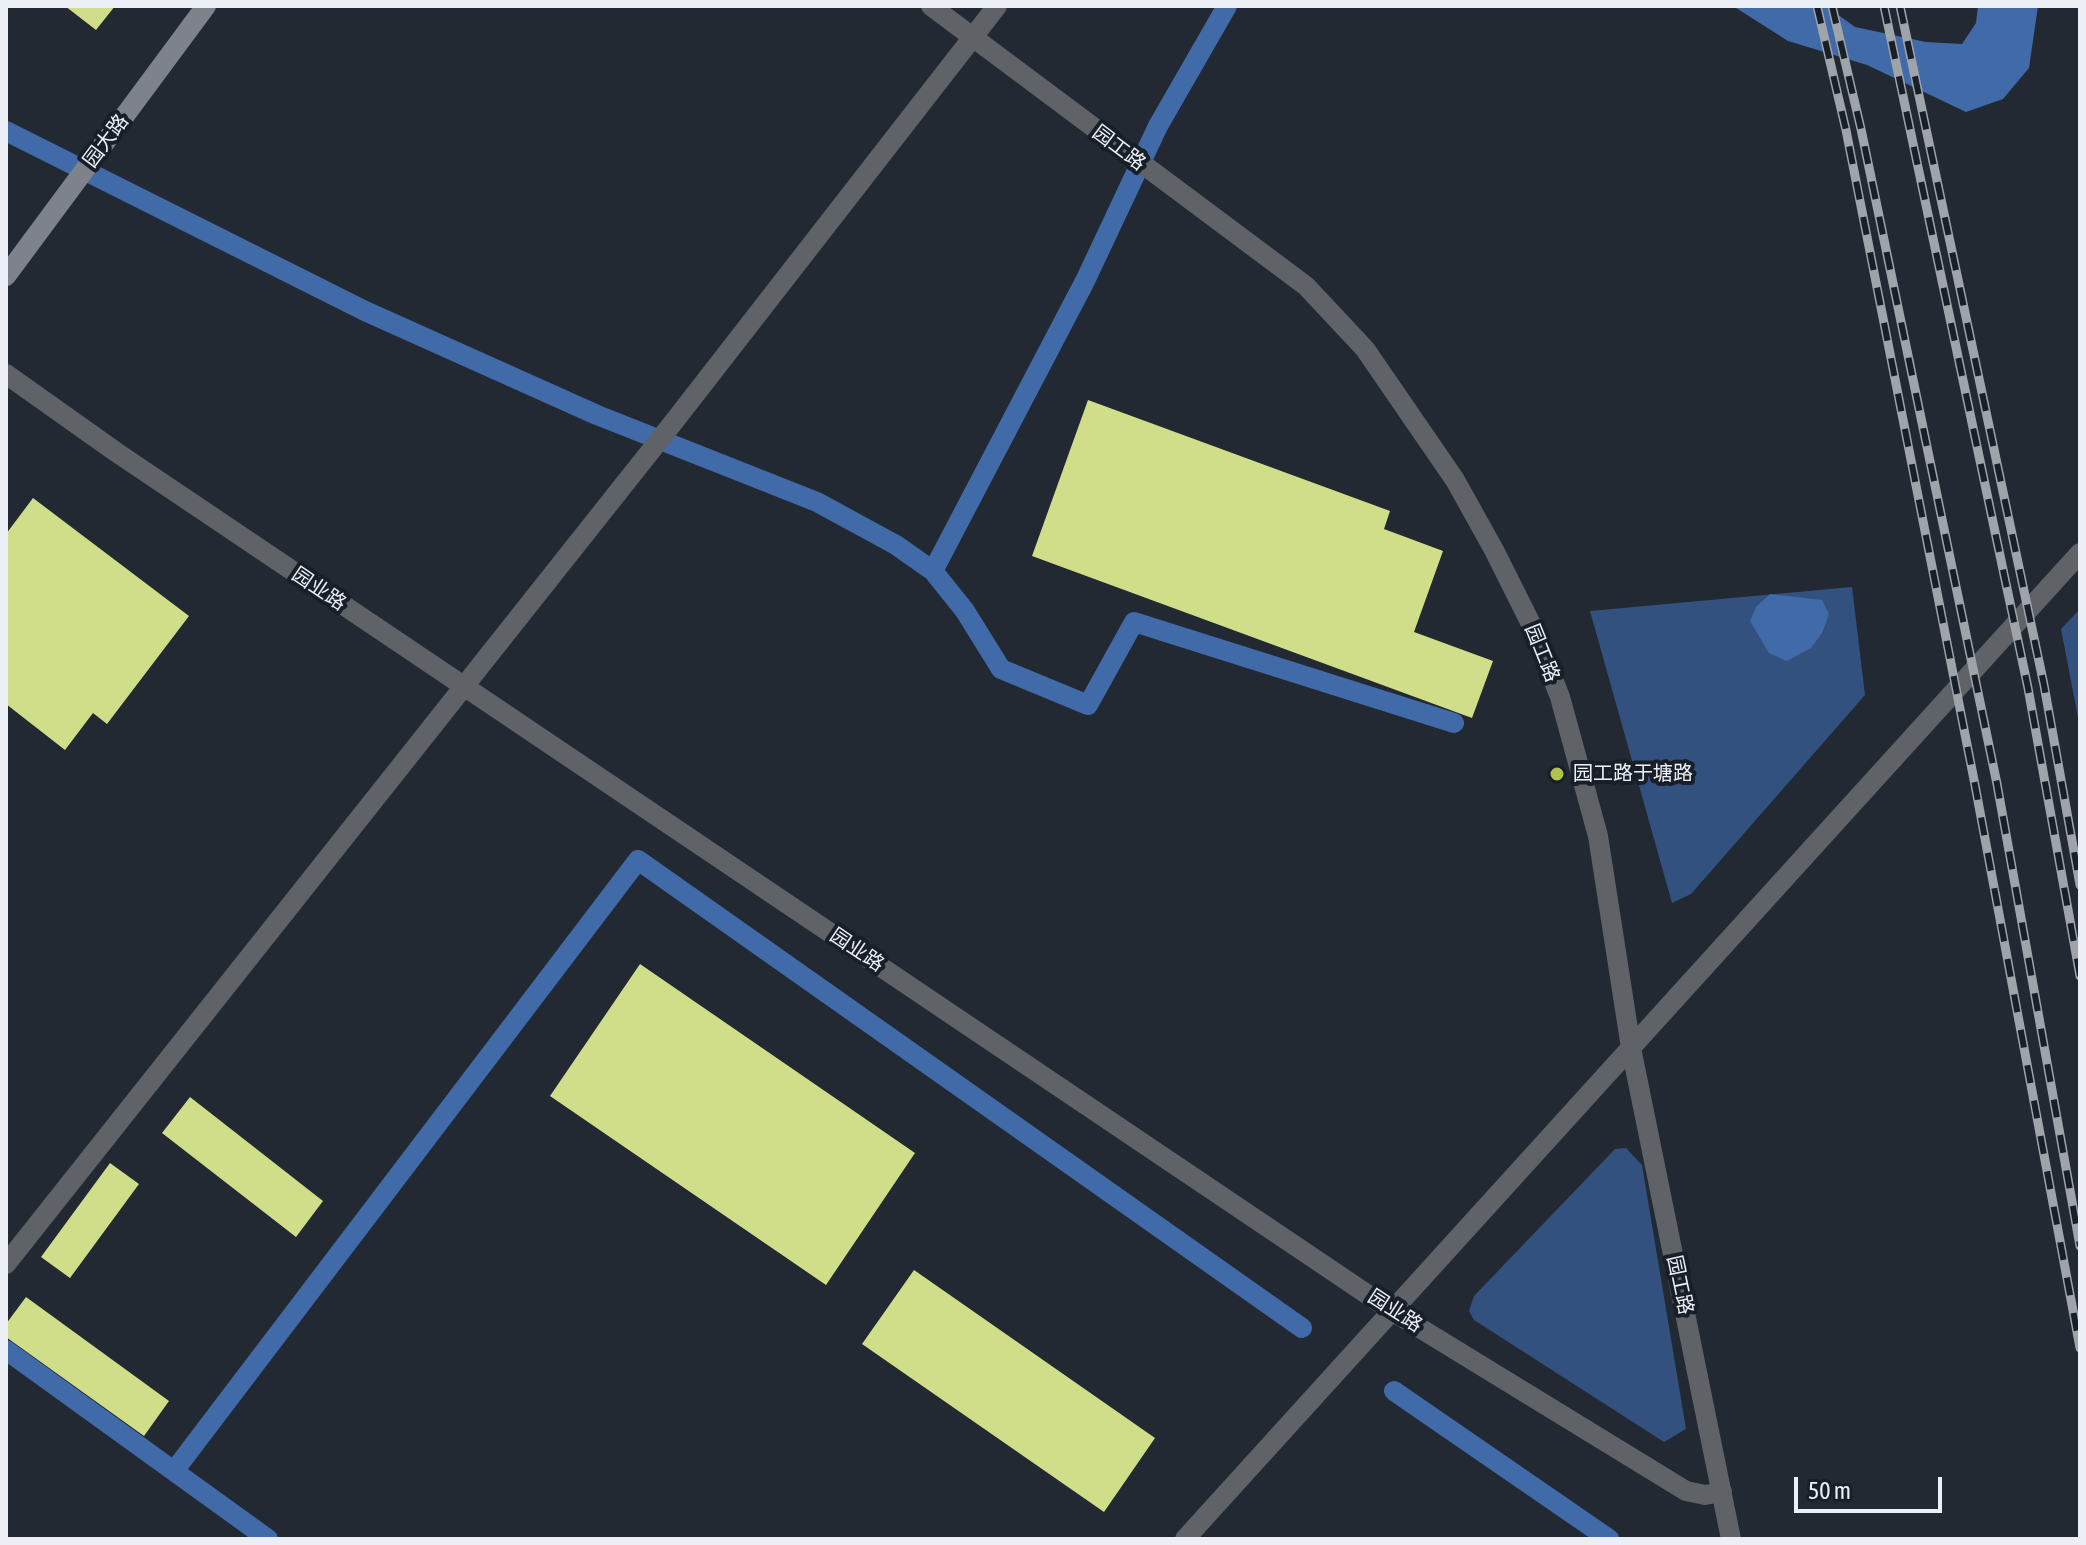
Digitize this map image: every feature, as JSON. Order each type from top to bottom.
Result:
[{"type":"street","name":"园大路","points":[[6,276],[206,6]]},
{"type":"street","name":"园工路","points":[[931,6],[1306,286],[1365,349],[1455,480],[1494,550],[1532,626],[1560,697],[1598,836],[1631,1048],[1731,1539]]},
{"type":"street","points":[[6,1264],[462,685],[637,469],[997,6]]},
{"type":"street","name":"园业路","points":[[6,374],[1392,1311],[1686,1491],[1705,1495],[1722,1492]]},
{"type":"street","points":[[1185,1539],[2080,553]]},
{"type":"shaded area","points":[[1733,6],[1826,6],[1855,27],[1926,42],[1962,44],[1976,23],[1978,6],[2038,6],[2029,68],[2003,99],[1966,112],[1867,65],[1788,41]]},
{"type":"shaded area","points":[[1852,587],[1865,695],[1691,894],[1672,903],[1590,611]]},
{"type":"shaded area","points":[[1770,594],[1822,600],[1829,614],[1822,633],[1811,648],[1787,661],[1769,653],[1750,621],[1756,607]]},
{"type":"shaded area","points":[[2080,609],[2080,728],[2061,629]]},
{"type":"shaded area","points":[[1626,1148],[1642,1165],[1686,1429],[1664,1442],[1474,1320],[1469,1311],[1474,1296],[1615,1149]]},
{"type":"building","points":[[65,6],[115,6],[96,30]]},
{"type":"building","points":[[1088,400],[1390,511],[1384,529],[1443,551],[1414,632],[1493,661],[1472,718],[1032,556]]},
{"type":"building","points":[[33,498],[189,616],[107,724],[93,713],[65,750],[6,704],[6,534]]},
{"type":"building","points":[[640,964],[915,1153],[826,1285],[550,1096]]},
{"type":"building","points":[[190,1097],[323,1201],[296,1237],[162,1133]]},
{"type":"building","points":[[110,1163],[139,1184],[70,1278],[41,1257]]},
{"type":"building","points":[[914,1270],[1155,1438],[1104,1512],[862,1344]]},
{"type":"building","points":[[26,1297],[169,1401],[144,1436],[6,1337],[6,1324]]},
{"type":"waterway","points":[[933,571],[1085,281],[1158,126],[1227,6]]},
{"type":"waterway","points":[[6,131],[365,311],[597,415],[817,502],[896,545],[933,571],[965,611],[1001,669],[1088,705],[1134,622],[1454,723]]},
{"type":"waterway","points":[[174,1471],[638,860],[1302,1328]]},
{"type":"waterway","points":[[6,1350],[268,1539]]},
{"type":"waterway","points":[[1394,1391],[1609,1539]]},
{"type":"railway","points":[[1817,6],[1846,130],[1975,785],[2080,1348]]},
{"type":"railway","points":[[1832,6],[1861,129],[1997,784],[2080,1246]]},
{"type":"railway","points":[[1884,6],[2028,688],[2080,976]]},
{"type":"railway","points":[[1900,6],[2044,685],[2080,885]]},
{"type":"place","name":"园工路于塘路","points":[[1557,774]]}]
